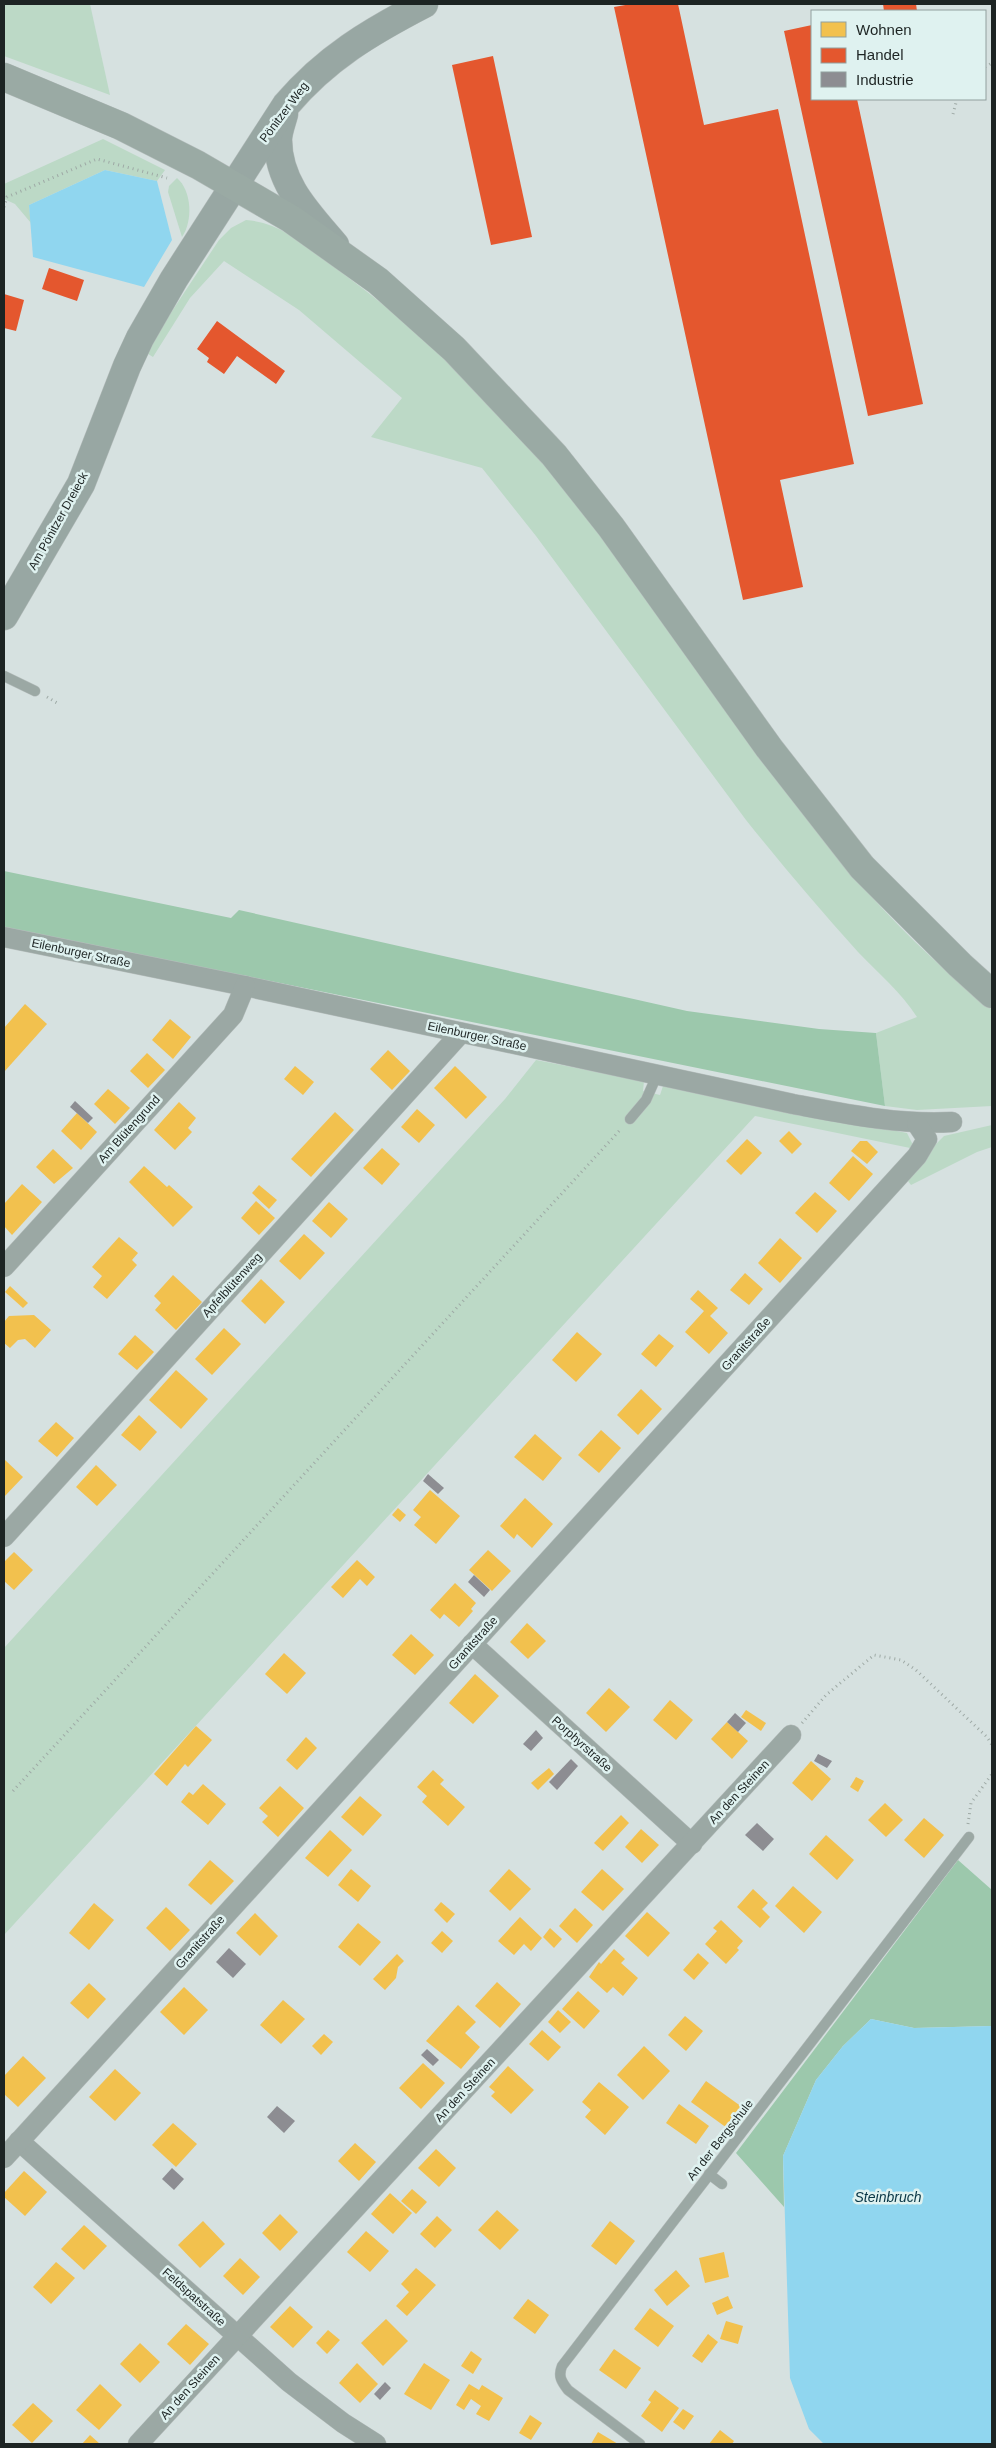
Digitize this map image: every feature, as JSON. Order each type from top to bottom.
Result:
[{"type":"main road","points":[[4,77],[121,126],[233,186],[291,220],[378,282],[454,349],[554,456],[610,527],[768,748],[862,867],[960,965],[992,994]]},
{"type":"street","name":"Pönitzer Weg","points":[[126,366],[157,307],[286,105],[308,80],[328,62],[359,41],[424,4]]},
{"type":"street","points":[[286,105],[278,140],[283,173],[293,193],[344,256]]},
{"type":"street","name":"Am Pönitzer Dreieck","points":[[4,616],[81,484],[126,366]]},
{"type":"street","name":"Eilenburger Straße","points":[[4,937],[245,986],[803,1106],[918,1124],[952,1122]]},
{"type":"street","name":"Am Blütengrund","points":[[4,1267],[233,1015],[245,986]]},
{"type":"street","name":"Apfelblütenweg","points":[[4,1537],[461,1033]]},
{"type":"street","name":"Granitstraße","points":[[4,2158],[917,1156],[927,1139],[918,1124]]},
{"type":"street","name":"Porphyrstraße","points":[[472,1644],[692,1844]]},
{"type":"street","name":"An den Steinen","points":[[138,2444],[791,1735]]},
{"type":"street","name":"Feldspatstraße","points":[[19,2141],[237,2336],[314,2402],[376,2444]]},
{"type":"lane","points":[[4,676],[35,691]]},
{"type":"lane","points":[[630,1119],[646,1100],[657,1075]]},
{"type":"lane","name":"An der Bergschule","points":[[640,2444],[568,2390],[562,2382],[559,2373],[562,2366],[969,1837]]},
{"type":"lane","points":[[709,2174],[722,2184]]},
{"type":"path","points":[[953,114],[957,100]]},
{"type":"path","points":[[4,207],[7,197],[97,159],[167,178]]},
{"type":"path","points":[[13,1791],[630,1119]]},
{"type":"path","points":[[791,1735],[826,1695],[874,1655],[901,1660],[916,1670],[987,1737],[992,1745]]},
{"type":"path","points":[[969,1837],[968,1817],[971,1803],[992,1774]]},
{"type":"green space","points":[[4,4],[90,4],[110,95],[4,56]]},
{"type":"green space","points":[[103,139],[165,170],[157,181],[105,170],[29,205],[31,223],[15,204],[4,199],[4,184]]},
{"type":"green space","points":[[177,178],[186,190],[189,206],[188,223],[182,237],[168,192],[169,186]]},
{"type":"green space","points":[[246,220],[274,227],[298,240],[381,303],[450,363],[514,428],[544,462],[601,533],[733,720],[828,846],[899,926],[992,1010],[992,1106],[917,1110],[885,1106],[876,1033],[917,1017],[897,991],[829,920],[746,820],[536,536],[482,468],[371,437],[402,398],[299,310],[224,261],[190,298],[153,357],[145,352],[219,240],[231,228]]},
{"type":"green space","points":[[4,871],[231,918],[239,910],[687,1011],[819,1029],[876,1033],[885,1106],[4,927]]},
{"type":"green space","points":[[536,1060],[644,1081],[643,1091],[660,1095],[663,1086],[907,1133],[915,1149],[755,1116],[4,1935],[4,1648],[505,1099]]},
{"type":"green space","points":[[992,1125],[992,1147],[977,1152],[911,1185],[908,1181],[932,1148],[944,1136]]},
{"type":"green space","points":[[958,1860],[992,1890],[992,2026],[914,2028],[871,2019],[843,2046],[816,2080],[783,2156],[784,2207],[736,2153]]},
{"type":"water","points":[[105,170],[157,181],[172,240],[144,287],[33,257],[29,205]]},
{"type":"water","name":"Steinbruch","points":[[871,2019],[914,2028],[992,2026],[992,2444],[824,2444],[809,2429],[790,2378],[783,2156],[816,2080],[843,2046]]},
{"type":"building: Wohnen","points":[[25,1004],[47,1024],[4,1072],[4,1028]]},
{"type":"building: Wohnen","points":[[170,1019],[191,1037],[173,1059],[152,1040]]},
{"type":"building: Wohnen","points":[[388,1050],[410,1071],[392,1090],[370,1069]]},
{"type":"building: Wohnen","points":[[147,1053],[165,1070],[148,1088],[130,1071]]},
{"type":"building: Wohnen","points":[[295,1066],[314,1082],[303,1095],[284,1079]]},
{"type":"building: Wohnen","points":[[455,1066],[487,1097],[466,1119],[434,1088]]},
{"type":"building: Wohnen","points":[[108,1089],[130,1108],[115,1124],[94,1104]]},
{"type":"building: Wohnen","points":[[179,1102],[196,1118],[188,1128],[192,1132],[175,1150],[154,1130]]},
{"type":"building: Wohnen","points":[[417,1109],[435,1125],[419,1143],[401,1127]]},
{"type":"building: Wohnen","points":[[335,1112],[354,1130],[311,1177],[291,1159]]},
{"type":"building: Wohnen","points":[[77,1113],[97,1132],[81,1150],[61,1131]]},
{"type":"building: Wohnen","points":[[789,1131],[802,1144],[792,1154],[779,1141]]},
{"type":"building: Wohnen","points":[[747,1139],[762,1153],[741,1175],[726,1161]]},
{"type":"building: Wohnen","points":[[860,1141],[867,1141],[878,1152],[867,1164],[851,1151]]},
{"type":"building: Wohnen","points":[[382,1148],[400,1164],[382,1185],[363,1168]]},
{"type":"building: Wohnen","points":[[53,1149],[73,1168],[54,1184],[36,1167]]},
{"type":"building: Wohnen","points":[[853,1156],[873,1174],[849,1201],[829,1183]]},
{"type":"building: Wohnen","points":[[144,1166],[193,1207],[173,1227],[129,1182]]},
{"type":"building: Wohnen","points":[[22,1184],[42,1202],[12,1235],[4,1226],[4,1204]]},
{"type":"building: Wohnen","points":[[259,1185],[277,1200],[269,1209],[252,1193]]},
{"type":"building: Wohnen","points":[[815,1192],[837,1211],[817,1233],[795,1213]]},
{"type":"building: Wohnen","points":[[256,1201],[275,1218],[259,1235],[241,1218]]},
{"type":"building: Wohnen","points":[[329,1202],[348,1219],[331,1238],[312,1221]]},
{"type":"building: Wohnen","points":[[304,1234],[325,1253],[300,1280],[279,1261]]},
{"type":"building: Wohnen","points":[[119,1237],[138,1253],[132,1260],[137,1265],[107,1299],[93,1287],[102,1276],[92,1267]]},
{"type":"building: Wohnen","points":[[780,1238],[802,1258],[780,1283],[758,1263]]},
{"type":"building: Wohnen","points":[[745,1273],[763,1289],[749,1305],[730,1290]]},
{"type":"building: Wohnen","points":[[173,1275],[202,1302],[176,1330],[155,1310],[161,1303],[154,1296]]},
{"type":"building: Wohnen","points":[[261,1279],[285,1302],[265,1324],[241,1301]]},
{"type":"building: Wohnen","points":[[10,1286],[28,1303],[23,1308],[5,1292]]},
{"type":"building: Wohnen","points":[[698,1290],[718,1308],[710,1316],[728,1333],[709,1354],[685,1332],[704,1311],[690,1299]]},
{"type":"building: Wohnen","points":[[34,1315],[51,1330],[35,1348],[25,1339],[18,1340],[10,1348],[4,1343],[4,1322],[9,1316]]},
{"type":"building: Wohnen","points":[[224,1328],[241,1344],[212,1375],[195,1359]]},
{"type":"building: Wohnen","points":[[577,1332],[602,1354],[576,1382],[552,1360]]},
{"type":"building: Wohnen","points":[[659,1334],[674,1346],[656,1367],[641,1354]]},
{"type":"building: Wohnen","points":[[135,1335],[154,1352],[137,1370],[118,1354]]},
{"type":"building: Wohnen","points":[[176,1370],[208,1399],[181,1429],[149,1400]]},
{"type":"building: Wohnen","points":[[641,1389],[662,1409],[638,1435],[617,1415]]},
{"type":"building: Wohnen","points":[[139,1415],[157,1432],[140,1451],[121,1435]]},
{"type":"building: Wohnen","points":[[56,1422],[74,1438],[57,1457],[38,1441]]},
{"type":"building: Wohnen","points":[[601,1430],[621,1448],[599,1473],[578,1455]]},
{"type":"building: Wohnen","points":[[535,1434],[562,1458],[543,1481],[514,1457]]},
{"type":"building: Wohnen","points":[[4,1459],[23,1477],[4,1497]]},
{"type":"building: Wohnen","points":[[96,1465],[117,1485],[97,1506],[76,1487]]},
{"type":"building: Wohnen","points":[[430,1490],[460,1516],[436,1544],[414,1525],[421,1517],[413,1510]]},
{"type":"building: Wohnen","points":[[525,1498],[553,1524],[532,1548],[517,1534],[514,1539],[500,1526]]},
{"type":"building: Wohnen","points":[[398,1508],[406,1515],[400,1522],[392,1515]]},
{"type":"building: Wohnen","points":[[488,1550],[511,1571],[492,1591],[469,1570]]},
{"type":"building: Wohnen","points":[[14,1552],[33,1570],[14,1590],[4,1581],[4,1562]]},
{"type":"building: Wohnen","points":[[357,1560],[375,1577],[367,1586],[360,1579],[343,1598],[331,1587]]},
{"type":"building: Wohnen","points":[[455,1583],[476,1603],[471,1609],[473,1611],[459,1627],[444,1614],[440,1619],[430,1610]]},
{"type":"building: Wohnen","points":[[527,1623],[546,1641],[528,1659],[510,1642]]},
{"type":"building: Wohnen","points":[[411,1634],[434,1655],[415,1675],[392,1655]]},
{"type":"building: Wohnen","points":[[284,1653],[306,1673],[287,1694],[265,1674]]},
{"type":"building: Wohnen","points":[[475,1674],[499,1696],[473,1724],[449,1703]]},
{"type":"building: Wohnen","points":[[609,1688],[630,1707],[606,1732],[586,1713]]},
{"type":"building: Wohnen","points":[[670,1700],[693,1720],[676,1740],[653,1720]]},
{"type":"building: Wohnen","points":[[746,1710],[766,1723],[761,1731],[741,1717]]},
{"type":"building: Wohnen","points":[[727,1722],[748,1741],[732,1759],[711,1739]]},
{"type":"building: Wohnen","points":[[196,1726],[212,1740],[188,1767],[185,1764],[167,1786],[154,1774]]},
{"type":"building: Wohnen","points":[[306,1737],[317,1748],[297,1770],[286,1760]]},
{"type":"building: Wohnen","points":[[811,1761],[831,1779],[812,1801],[792,1783]]},
{"type":"building: Wohnen","points":[[549,1768],[554,1774],[538,1790],[531,1783]]},
{"type":"building: Wohnen","points":[[433,1770],[444,1780],[440,1784],[465,1807],[448,1826],[422,1802],[427,1796],[417,1787]]},
{"type":"building: Wohnen","points":[[856,1777],[864,1781],[858,1792],[850,1787]]},
{"type":"building: Wohnen","points":[[203,1784],[226,1804],[208,1825],[181,1802],[189,1792],[193,1795]]},
{"type":"building: Wohnen","points":[[280,1786],[304,1808],[278,1837],[262,1822],[268,1816],[259,1808]]},
{"type":"building: Wohnen","points":[[360,1796],[382,1815],[363,1836],[341,1817]]},
{"type":"building: Wohnen","points":[[885,1803],[903,1820],[886,1837],[868,1820]]},
{"type":"building: Wohnen","points":[[621,1815],[629,1823],[603,1851],[594,1843]]},
{"type":"building: Wohnen","points":[[924,1818],[944,1835],[924,1858],[904,1840]]},
{"type":"building: Wohnen","points":[[641,1829],[659,1845],[642,1863],[625,1847]]},
{"type":"building: Wohnen","points":[[330,1830],[352,1850],[328,1877],[305,1858]]},
{"type":"building: Wohnen","points":[[826,1835],[854,1860],[837,1880],[809,1854]]},
{"type":"building: Wohnen","points":[[210,1860],[234,1881],[211,1905],[188,1885]]},
{"type":"building: Wohnen","points":[[351,1869],[371,1886],[358,1902],[338,1885]]},
{"type":"building: Wohnen","points":[[509,1869],[531,1889],[510,1911],[489,1891]]},
{"type":"building: Wohnen","points":[[602,1869],[624,1889],[603,1911],[581,1892]]},
{"type":"building: Wohnen","points":[[793,1886],[822,1912],[804,1933],[775,1906]]},
{"type":"building: Wohnen","points":[[753,1889],[768,1903],[762,1909],[770,1917],[760,1928],[737,1907]]},
{"type":"building: Wohnen","points":[[441,1902],[455,1914],[447,1923],[434,1910]]},
{"type":"building: Wohnen","points":[[94,1903],[114,1920],[89,1950],[69,1933]]},
{"type":"building: Wohnen","points":[[166,1907],[190,1930],[170,1951],[146,1928]]},
{"type":"building: Wohnen","points":[[575,1908],[593,1925],[577,1943],[559,1926]]},
{"type":"building: Wohnen","points":[[647,1912],[670,1933],[648,1957],[625,1936]]},
{"type":"building: Wohnen","points":[[255,1913],[278,1936],[260,1956],[236,1933]]},
{"type":"building: Wohnen","points":[[520,1917],[542,1938],[531,1951],[524,1944],[514,1955],[498,1941]]},
{"type":"building: Wohnen","points":[[721,1920],[743,1941],[737,1948],[739,1950],[726,1964],[705,1944],[717,1931],[713,1928]]},
{"type":"building: Wohnen","points":[[358,1923],[381,1942],[360,1966],[338,1947]]},
{"type":"building: Wohnen","points":[[550,1928],[562,1939],[554,1948],[543,1937]]},
{"type":"building: Wohnen","points":[[442,1931],[453,1941],[442,1953],[431,1943]]},
{"type":"building: Wohnen","points":[[614,1949],[625,1959],[621,1963],[638,1978],[623,1996],[613,1987],[607,1993],[589,1977],[599,1962],[601,1964]]},
{"type":"building: Wohnen","points":[[698,1953],[709,1963],[694,1980],[683,1970]]},
{"type":"building: Wohnen","points":[[397,1954],[404,1961],[398,1967],[396,1978],[385,1990],[373,1979]]},
{"type":"building: Wohnen","points":[[497,1982],[521,2004],[500,2028],[475,2006]]},
{"type":"building: Wohnen","points":[[89,1983],[106,1999],[88,2019],[70,2003]]},
{"type":"building: Wohnen","points":[[184,1987],[208,2010],[184,2035],[160,2012]]},
{"type":"building: Wohnen","points":[[578,1991],[600,2011],[584,2029],[562,2009]]},
{"type":"building: Wohnen","points":[[283,2000],[305,2019],[281,2044],[260,2025]]},
{"type":"building: Wohnen","points":[[458,2005],[476,2022],[465,2033],[480,2047],[461,2069],[426,2041]]},
{"type":"building: Wohnen","points":[[558,2010],[571,2022],[560,2033],[548,2022]]},
{"type":"building: Wohnen","points":[[685,2016],[703,2031],[686,2051],[668,2035]]},
{"type":"building: Wohnen","points":[[542,2030],[561,2047],[548,2061],[529,2044]]},
{"type":"building: Wohnen","points":[[324,2034],[333,2042],[321,2055],[312,2046]]},
{"type":"building: Wohnen","points":[[644,2046],[670,2071],[643,2100],[617,2075]]},
{"type":"building: Wohnen","points":[[23,2056],[46,2078],[18,2107],[4,2094],[4,2076]]},
{"type":"building: Wohnen","points":[[423,2063],[445,2083],[421,2109],[399,2088]]},
{"type":"building: Wohnen","points":[[508,2066],[534,2090],[511,2114],[491,2096],[495,2092],[489,2087]]},
{"type":"building: Wohnen","points":[[115,2069],[141,2093],[115,2121],[89,2097]]},
{"type":"building: Wohnen","points":[[706,2081],[742,2107],[727,2128],[691,2102]]},
{"type":"building: Wohnen","points":[[599,2082],[629,2107],[605,2135],[585,2117],[591,2110],[582,2102]]},
{"type":"building: Wohnen","points":[[679,2104],[709,2126],[696,2144],[666,2123]]},
{"type":"building: Wohnen","points":[[173,2123],[197,2144],[176,2167],[152,2145]]},
{"type":"building: Wohnen","points":[[355,2143],[376,2162],[359,2181],[338,2161]]},
{"type":"building: Wohnen","points":[[436,2149],[456,2168],[439,2187],[418,2168]]},
{"type":"building: Wohnen","points":[[24,2171],[47,2192],[25,2216],[4,2197],[4,2193]]},
{"type":"building: Wohnen","points":[[412,2189],[427,2202],[416,2214],[401,2201]]},
{"type":"building: Wohnen","points":[[390,2193],[412,2213],[393,2234],[371,2214]]},
{"type":"building: Wohnen","points":[[497,2210],[519,2230],[500,2250],[478,2230]]},
{"type":"building: Wohnen","points":[[280,2214],[298,2232],[280,2251],[262,2233]]},
{"type":"building: Wohnen","points":[[437,2216],[452,2230],[435,2248],[420,2234]]},
{"type":"building: Wohnen","points":[[203,2221],[225,2244],[200,2268],[178,2245]]},
{"type":"building: Wohnen","points":[[610,2221],[635,2241],[616,2265],[591,2246]]},
{"type":"building: Wohnen","points":[[84,2225],[107,2246],[84,2270],[61,2249]]},
{"type":"building: Wohnen","points":[[366,2231],[389,2251],[370,2272],[347,2252]]},
{"type":"building: Wohnen","points":[[724,2252],[729,2277],[705,2283],[699,2258]]},
{"type":"building: Wohnen","points":[[240,2258],[260,2277],[243,2295],[223,2276]]},
{"type":"building: Wohnen","points":[[56,2262],[75,2278],[51,2304],[33,2287]]},
{"type":"building: Wohnen","points":[[416,2268],[436,2285],[407,2316],[396,2306],[409,2292],[401,2284]]},
{"type":"building: Wohnen","points":[[676,2270],[690,2286],[667,2306],[654,2290]]},
{"type":"building: Wohnen","points":[[728,2296],[733,2308],[717,2315],[712,2303]]},
{"type":"building: Wohnen","points":[[528,2299],[549,2315],[535,2334],[513,2318]]},
{"type":"building: Wohnen","points":[[290,2306],[313,2327],[293,2348],[270,2327]]},
{"type":"building: Wohnen","points":[[650,2308],[674,2326],[658,2347],[634,2329]]},
{"type":"building: Wohnen","points":[[386,2319],[408,2341],[383,2366],[361,2343]]},
{"type":"building: Wohnen","points":[[726,2321],[743,2326],[738,2344],[720,2339]]},
{"type":"building: Wohnen","points":[[186,2324],[209,2344],[190,2365],[167,2344]]},
{"type":"building: Wohnen","points":[[328,2330],[340,2340],[327,2354],[316,2343]]},
{"type":"building: Wohnen","points":[[708,2334],[718,2342],[702,2363],[692,2356]]},
{"type":"building: Wohnen","points":[[140,2343],[160,2362],[140,2383],[120,2364]]},
{"type":"building: Wohnen","points":[[614,2349],[641,2368],[626,2389],[599,2370]]},
{"type":"building: Wohnen","points":[[471,2351],[482,2359],[473,2374],[461,2366]]},
{"type":"building: Wohnen","points":[[357,2363],[378,2384],[360,2403],[339,2383]]},
{"type":"building: Wohnen","points":[[424,2363],[450,2380],[431,2410],[404,2394]]},
{"type":"building: Wohnen","points":[[100,2384],[122,2405],[99,2430],[76,2410]]},
{"type":"building: Wohnen","points":[[469,2384],[479,2390],[482,2385],[503,2398],[489,2421],[476,2414],[481,2406],[471,2399],[464,2410],[456,2405]]},
{"type":"building: Wohnen","points":[[655,2390],[679,2408],[662,2432],[641,2416],[651,2402],[648,2400]]},
{"type":"building: Wohnen","points":[[33,2403],[53,2421],[32,2443],[12,2425]]},
{"type":"building: Wohnen","points":[[683,2409],[694,2416],[684,2430],[673,2422]]},
{"type":"building: Wohnen","points":[[530,2415],[542,2423],[531,2440],[519,2433]]},
{"type":"building: Wohnen","points":[[720,2430],[734,2441],[732,2444],[709,2444]]},
{"type":"building: Wohnen","points":[[598,2432],[618,2444],[591,2444]]},
{"type":"building: Wohnen","points":[[90,2435],[100,2444],[82,2444]]},
{"type":"building: Handel","points":[[631,4],[678,4],[704,125],[778,109],[854,464],[780,480],[803,587],[743,600],[614,7]]},
{"type":"building: Handel","points":[[883,4],[916,4],[917,10],[884,10]]},
{"type":"building: Handel","points":[[811,25],[811,100],[857,100],[923,404],[868,416],[784,31]]},
{"type":"building: Handel","points":[[493,56],[532,237],[491,245],[452,65]]},
{"type":"building: Handel","points":[[49,268],[84,280],[77,301],[42,289]]},
{"type":"building: Handel","points":[[4,294],[24,300],[16,331],[4,328]]},
{"type":"building: Handel","points":[[217,321],[285,371],[276,384],[237,356],[224,374],[207,362],[209,358],[197,349]]},
{"type":"building: Industrie","points":[[75,1101],[93,1118],[88,1123],[70,1107]]},
{"type":"building: Industrie","points":[[428,1474],[444,1488],[438,1494],[423,1481]]},
{"type":"building: Industrie","points":[[474,1575],[490,1590],[484,1597],[468,1582]]},
{"type":"building: Industrie","points":[[735,1713],[746,1723],[738,1732],[727,1722]]},
{"type":"building: Industrie","points":[[536,1730],[543,1738],[531,1751],[523,1744]]},
{"type":"building: Industrie","points":[[818,1754],[832,1761],[827,1768],[814,1761]]},
{"type":"building: Industrie","points":[[571,1759],[578,1766],[557,1790],[549,1782]]},
{"type":"building: Industrie","points":[[757,1823],[774,1839],[763,1851],[745,1835]]},
{"type":"building: Industrie","points":[[229,1948],[246,1964],[233,1978],[216,1962]]},
{"type":"building: Industrie","points":[[427,2049],[439,2060],[433,2066],[421,2055]]},
{"type":"building: Industrie","points":[[277,2106],[295,2121],[284,2133],[267,2117]]},
{"type":"building: Industrie","points":[[172,2168],[184,2179],[174,2190],[162,2179]]},
{"type":"building: Industrie","points":[[385,2382],[391,2388],[380,2400],[374,2394]]}]
